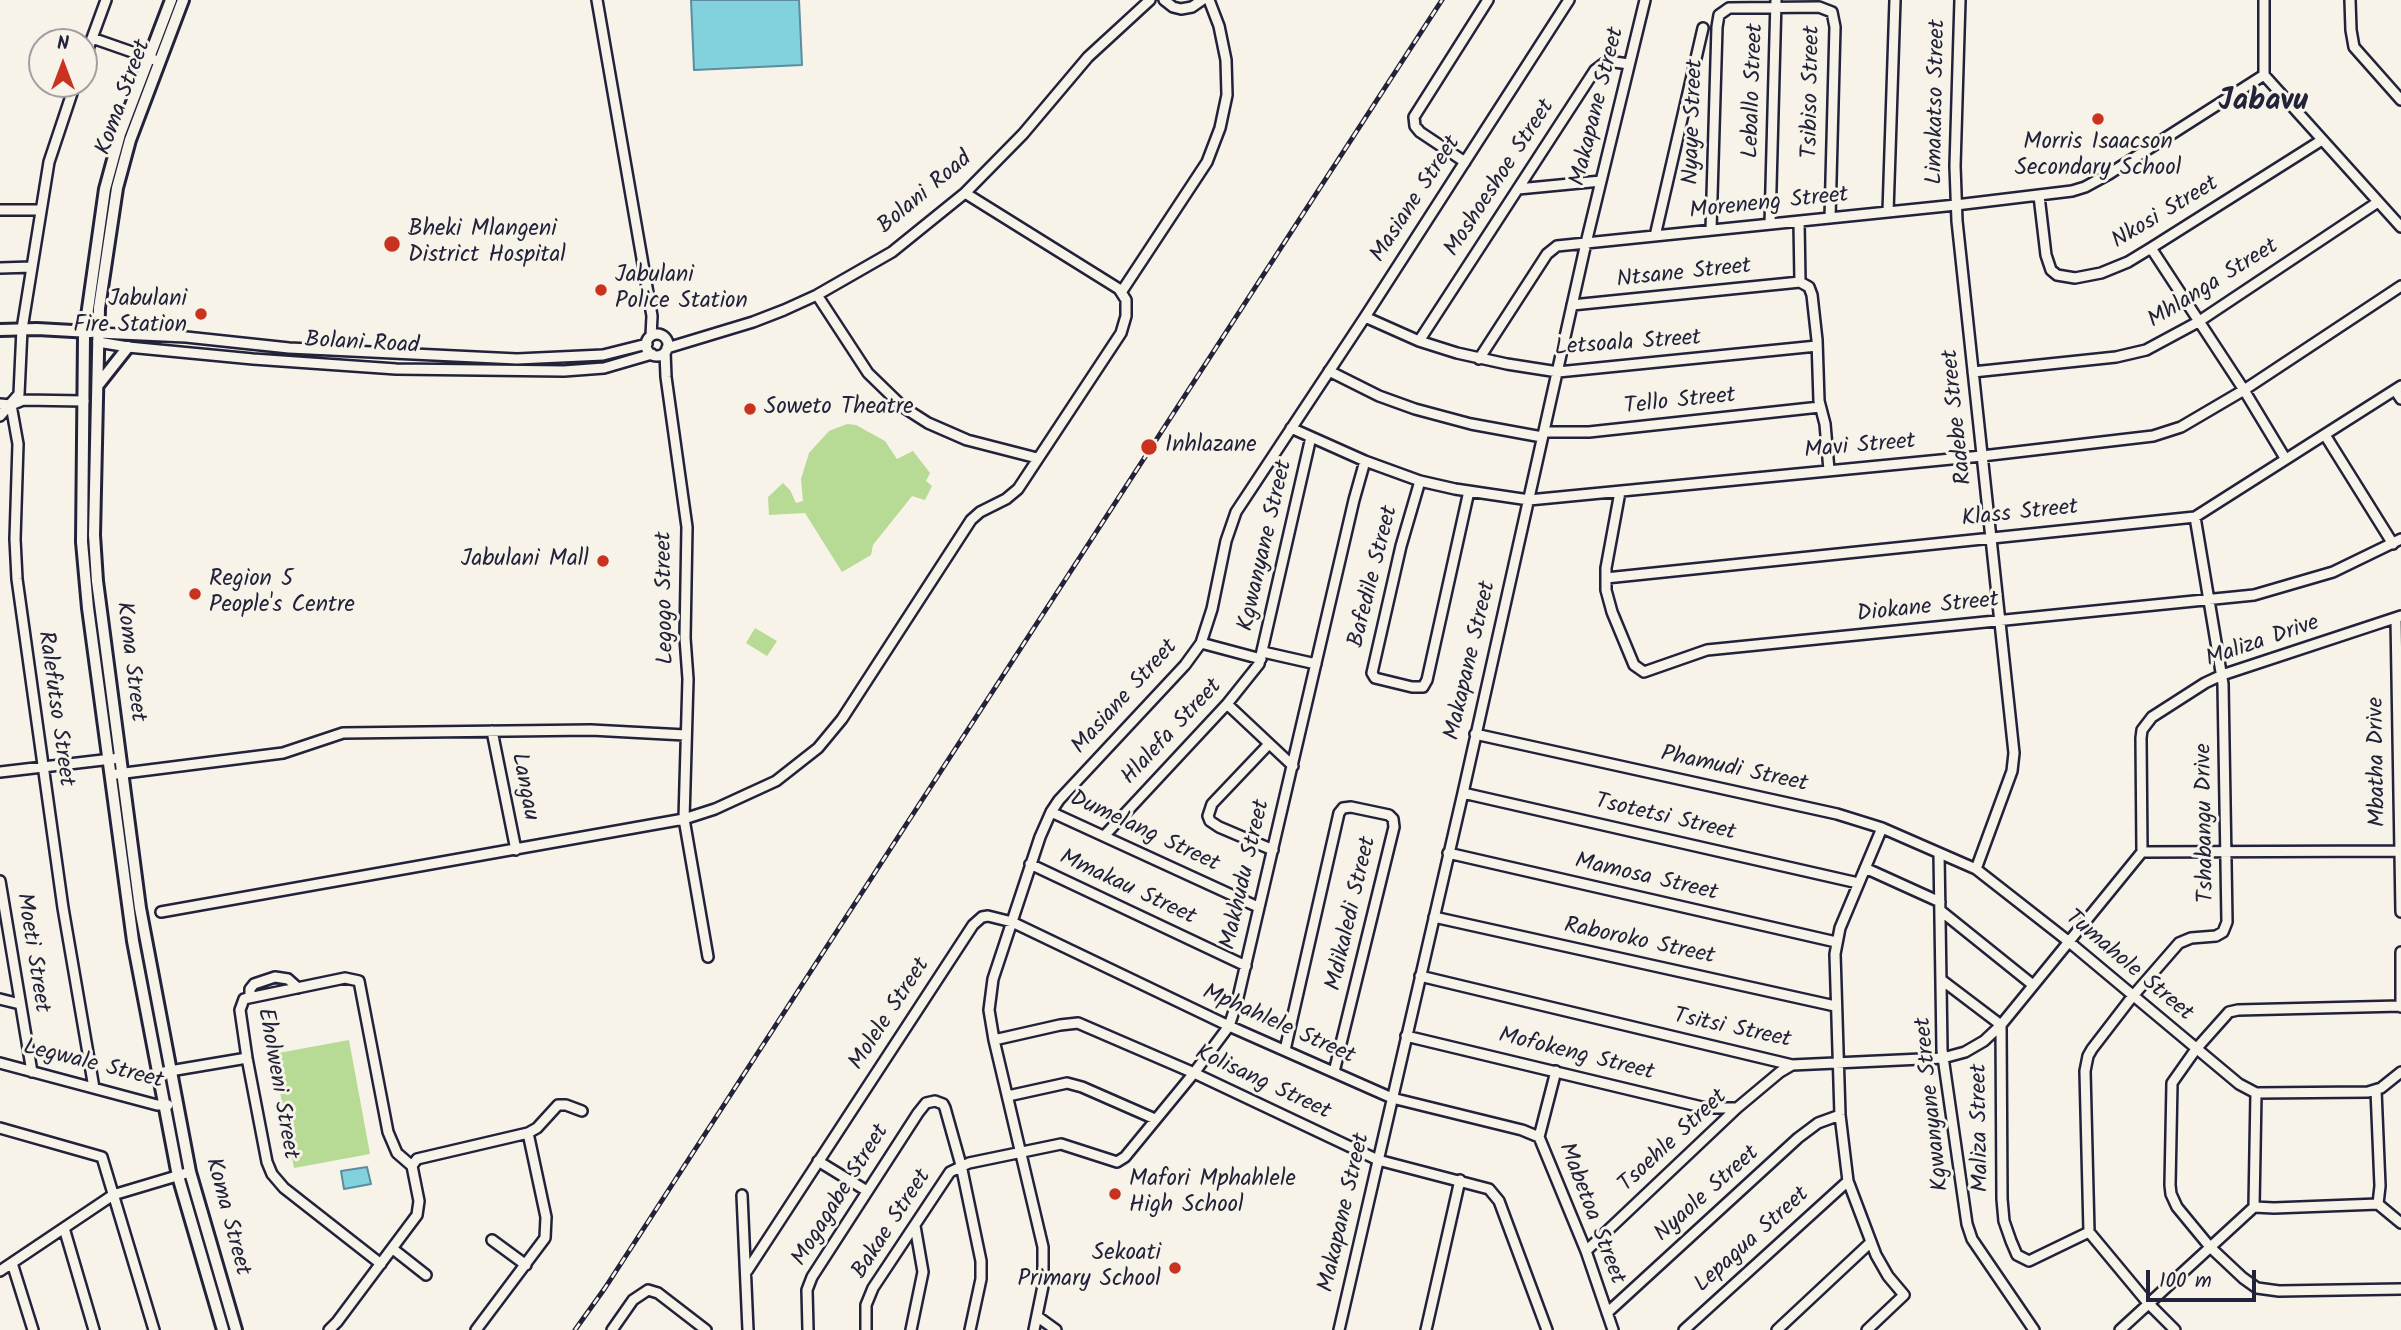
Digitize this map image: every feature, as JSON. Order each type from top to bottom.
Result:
[{"type":"main road","name":"Koma Street","points":[[171,0],[121,169],[101,289],[95,545],[140,908],[190,1172],[236,1330]]},
{"type":"main road","name":"Koma Street","points":[[183,0],[120,134],[109,171],[84,334],[83,564],[128,914],[178,1176],[223,1330]]},
{"type":"main road","name":"Bolani Road","points":[[0,330],[72,330],[98,338]]},
{"type":"main road","points":[[98,385],[128,348]]},
{"type":"street","points":[[96,28],[106,0]]},
{"type":"street","name":"Legogo Street","points":[[597,0],[652,316],[666,377],[687,527],[685,638],[688,679],[684,819],[708,957]]},
{"type":"street","name":"Bolani Road","points":[[98,338],[186,337],[289,348],[506,358],[603,355],[691,340],[753,322],[817,295],[892,252],[965,193],[1023,134],[1095,51],[1150,0]]},
{"type":"street","points":[[1122,291],[1199,176],[1215,145],[1224,111],[1227,77],[1224,44],[1209,0]]},
{"type":"street","points":[[1465,162],[1420,132],[1415,127],[1414,117],[1488,0]]},
{"type":"street","name":"Masiane Street","points":[[1034,1330],[1045,1260],[989,1010],[990,995],[1030,864],[1051,812],[1070,788],[1185,665],[1201,643],[1212,609],[1226,541],[1236,512],[1569,0]]},
{"type":"street","name":"Makapane Street","points":[[1342,1329],[1586,243],[1645,0]]},
{"type":"street","points":[[1888,212],[1895,0]]},
{"type":"street","name":"Limakatso Street","points":[[1956,205],[1960,0]]},
{"type":"street","points":[[2264,0],[2264,75],[2401,227]]},
{"type":"street","points":[[2350,0],[2354,47],[2401,100]]},
{"type":"street","points":[[1165,1],[1179,9],[1199,3],[1216,18]]},
{"type":"street","name":"Bolani Road","points":[[1140,11],[1165,1]]},
{"type":"street","name":"Tsibiso Street","points":[[1776,4],[1829,9],[1834,16],[1830,218]]},
{"type":"street","name":"Nyaye Street","points":[[1711,230],[1719,15],[1728,8],[1776,4]]},
{"type":"street","name":"Leballo Street","points":[[1770,224],[1776,4]]},
{"type":"street","points":[[1655,236],[1703,28]]},
{"type":"street","points":[[98,40],[155,60]]},
{"type":"street","points":[[1698,50],[1716,44]]},
{"type":"street","name":"Moshoeshoe Street","points":[[1419,341],[1595,70],[1607,61],[1629,64]]},
{"type":"street","name":"Moreneng Street","points":[[1479,359],[1550,250],[1557,246],[2071,191],[2095,183],[2264,75]]},
{"type":"street","points":[[0,416],[19,394],[22,329],[41,210],[52,149],[70,98]]},
{"type":"street","name":"Nkosi Street","points":[[2039,196],[2046,255],[2052,270],[2057,275],[2075,278],[2101,273],[2128,262],[2322,140]]},
{"type":"street","points":[[1518,189],[1601,181]]},
{"type":"street","points":[[161,912],[684,819],[715,809],[769,785],[818,748],[842,719],[971,520],[1014,493],[1121,333],[1127,310],[1122,291],[965,193]]},
{"type":"street","name":"Mhlanga Street","points":[[1973,372],[2136,353],[2198,322],[2378,202]]},
{"type":"street","name":"Radebe Street","points":[[1956,205],[2014,741],[2014,763],[1976,869]]},
{"type":"street","points":[[0,210],[41,210]]},
{"type":"street","points":[[1799,222],[1800,282],[1811,291],[1820,407],[1825,424],[1829,470]]},
{"type":"street","points":[[2151,248],[2285,458]]},
{"type":"street","points":[[0,268],[32,267]]},
{"type":"street","name":"Ntsane Street","points":[[1572,305],[1800,282]]},
{"type":"street","name":"Mavi Street","points":[[1291,428],[1365,461],[1420,481],[1529,500],[1982,456],[2168,433],[2244,390],[2401,286]]},
{"type":"street","points":[[817,295],[868,373],[902,407],[928,423],[967,440],[1037,458]]},
{"type":"street","name":"Letsoala Street","points":[[1365,317],[1419,341],[1479,359],[1558,372],[1817,346]]},
{"type":"street","name":"Bolani Road","points":[[98,338],[128,348],[354,367],[502,371],[604,368],[658,346]]},
{"type":"street","points":[[1807,347],[1817,363]]},
{"type":"street","name":"Tello Street","points":[[1329,370],[1379,396],[1424,412],[1471,424],[1543,435],[1820,407]]},
{"type":"street","points":[[2398,388],[2401,399]]},
{"type":"street","name":"Klass Street","points":[[1606,578],[2195,517],[2398,388]]},
{"type":"street","points":[[0,404],[11,405],[23,400],[84,401]]},
{"type":"street","name":"Ralefutso Street","points":[[11,405],[18,448],[16,564],[42,767],[94,1088]]},
{"type":"street","points":[[2325,435],[2397,542]]},
{"type":"street","name":"Kgwanyane Street","points":[[1311,437],[1262,655],[1316,664]]},
{"type":"street","name":"Makhudu Street","points":[[1020,1152],[1061,1144],[1117,1162],[1125,1157],[1229,1026],[1246,966],[1365,461]]},
{"type":"street","name":"Bafedile Street","points":[[1420,481],[1401,546],[1372,673],[1375,678],[1420,687],[1427,680],[1469,491]]},
{"type":"street","name":"Diokane Street","points":[[1620,492],[1606,578],[1609,601],[1631,660],[1636,668],[1644,672],[1707,650],[2253,595],[2311,580],[2360,561],[2397,542]]},
{"type":"street","name":"Tshabangu Drive","points":[[2089,1232],[2085,1064],[2092,1049],[2132,997],[2179,943],[2191,938],[2216,936],[2226,927],[2229,911],[2222,675],[2195,517]]},
{"type":"street","name":"Maliza Drive","points":[[2142,852],[2142,730],[2159,711],[2222,675],[2398,617]]},
{"type":"street","name":"Mbatha Drive","points":[[2398,617],[2401,912]]},
{"type":"street","points":[[1201,643],[1262,655]]},
{"type":"street","name":"Hlalefa Street","points":[[1105,835],[1227,705],[1254,672],[1262,655]]},
{"type":"street","points":[[1227,705],[1293,766]]},
{"type":"street","points":[[109,775],[283,753],[343,733],[592,730],[685,734]]},
{"type":"street","name":"Langau","points":[[492,731],[516,850]]},
{"type":"street","name":"Phamudi Street","points":[[1475,734],[1837,814],[1882,828],[1976,869]]},
{"type":"street","points":[[1269,744],[1212,804],[1208,816],[1210,821],[1219,827],[1273,850]]},
{"type":"street","points":[[0,772],[120,758]]},
{"type":"street","name":"Tsotetsi Street","points":[[1463,793],[1858,883]]},
{"type":"street","name":"Mdikaledi Street","points":[[1285,1050],[1341,810],[1354,807],[1389,815],[1393,819],[1394,827],[1334,1072]]},
{"type":"street","name":"Dumelang Street","points":[[1051,812],[1258,907]]},
{"type":"street","points":[[1867,1330],[1904,1295],[1888,1276],[1870,1243],[1847,1181],[1837,1061],[1836,942],[1882,828]]},
{"type":"street","points":[[1943,981],[2001,1025],[2142,852],[2401,851]]},
{"type":"street","name":"Mamosa Street","points":[[1448,853],[1836,942]]},
{"type":"street","name":"Kgwanyane Street","points":[[1939,853],[1943,1058],[1969,1233],[2034,1330]]},
{"type":"street","name":"Mmakau Street","points":[[1030,864],[1246,966]]},
{"type":"street","points":[[1865,869],[1941,906],[2034,985]]},
{"type":"street","name":"Tumahole Street","points":[[1976,869],[2068,941],[2239,1084],[2256,1093]]},
{"type":"street","name":"Moeti Street","points":[[0,881],[4,939],[20,1004],[32,1072]]},
{"type":"street","name":"Molele Street","points":[[747,1271],[973,925],[982,917],[988,916],[1012,922]]},
{"type":"street","name":"Raboroko Street","points":[[1434,917],[1835,1006]]},
{"type":"street","name":"Mphahlele Street","points":[[1012,922],[1229,1026],[1392,1098],[1522,1130],[1539,1137]]},
{"type":"street","points":[[2401,952],[2401,1007],[2238,1010],[2230,1013],[2196,1049],[2175,1077],[2170,1089],[2170,1185],[2173,1202],[2210,1247],[2249,1284],[2257,1289],[2279,1291],[2401,1289]]},
{"type":"street","points":[[250,997],[250,989],[254,984],[275,976],[288,979],[298,988]]},
{"type":"street","name":"Tsitsi Street","points":[[1420,976],[1791,1065],[1943,1058],[1976,1046],[2001,1025]]},
{"type":"street","name":"Eholweni Street","points":[[381,1264],[275,1179],[267,1162],[247,1058],[240,1010],[244,999],[345,978],[359,981],[388,1132],[397,1153],[412,1166]]},
{"type":"street","points":[[0,999],[20,1004]]},
{"type":"street","name":"Kolisang Street","points":[[994,1040],[1078,1023],[1194,1073],[1378,1160],[1489,1189],[1499,1201],[1547,1330]]},
{"type":"street","name":"Maliza Street","points":[[2001,1025],[2002,1199],[2004,1221],[2011,1241],[2017,1255],[2029,1261],[2089,1232]]},
{"type":"street","name":"Mofokeng Street","points":[[1406,1036],[1706,1108],[1737,1108]]},
{"type":"street","points":[[158,1073],[247,1058]]},
{"type":"street","name":"Legwale Street","points":[[0,1063],[164,1106],[177,1104]]},
{"type":"street","name":"Tsoehle Street","points":[[1586,1251],[1737,1108],[1791,1065]]},
{"type":"street","name":"Mabetoa Street","points":[[1556,1071],[1539,1137],[1586,1251],[1613,1330]]},
{"type":"street","points":[[2254,1207],[2256,1093],[2376,1090],[2401,1072]]},
{"type":"street","points":[[1007,1096],[1060,1084],[1074,1084],[1155,1119]]},
{"type":"street","points":[[2376,1090],[2380,1186],[2378,1203]]},
{"type":"street","name":"Mogagabe Street","points":[[808,1330],[808,1284],[922,1107],[930,1101],[939,1101],[945,1108],[961,1166]]},
{"type":"street","points":[[329,1330],[393,1249],[418,1212],[419,1201],[412,1166],[420,1157],[528,1133],[537,1128],[558,1105],[582,1111]]},
{"type":"street","name":"Nyaole Street","points":[[1607,1313],[1798,1138],[1818,1123],[1840,1115]]},
{"type":"street","points":[[0,1128],[100,1156],[154,1330]]},
{"type":"street","points":[[477,1330],[541,1245],[547,1232],[528,1133]]},
{"type":"street","name":"Bakae Street","points":[[866,1330],[868,1297],[943,1180],[961,1166],[1020,1152]]},
{"type":"street","points":[[818,1161],[867,1191]]},
{"type":"street","points":[[961,1166],[982,1270],[970,1330]]},
{"type":"street","points":[[0,1271],[113,1195],[190,1172]]},
{"type":"street","points":[[1426,1330],[1460,1180]]},
{"type":"street","name":"Lepagua Street","points":[[1685,1330],[1847,1181]]},
{"type":"street","points":[[742,1195],[748,1330]]},
{"type":"street","points":[[2120,1330],[2254,1207],[2378,1203],[2401,1223]]},
{"type":"street","points":[[911,1330],[923,1272],[915,1226]]},
{"type":"street","points":[[64,1228],[94,1330]]},
{"type":"street","points":[[2089,1232],[2148,1303],[2175,1330]]},
{"type":"street","points":[[492,1240],[526,1265]]},
{"type":"street","points":[[1777,1330],[1870,1243]]},
{"type":"street","points":[[393,1249],[426,1275]]},
{"type":"street","points":[[12,1263],[33,1330]]},
{"type":"street","points":[[612,1330],[634,1300],[644,1291],[651,1290],[706,1330]]},
{"type":"street","points":[[1038,1317],[1056,1330]]},
{"type":"green space","points":[[847,424],[856,425],[885,441],[897,459],[913,451],[930,473],[926,481],[932,486],[925,500],[912,496],[873,545],[871,555],[842,572],[805,513],[769,515],[768,497],[783,483],[796,503],[803,501],[801,479],[809,453],[829,431]]},
{"type":"green space","points":[[755,628],[777,641],[767,656],[746,643]]},
{"type":"green space","points":[[349,1040],[370,1154],[294,1168],[273,1054]]},
{"type":"water","points":[[691,0],[799,0],[802,65],[694,70]]},
{"type":"water","points":[[367,1167],[371,1184],[344,1189],[341,1171]]},
{"type":"railway","points":[[575,1330],[605,1288],[1442,0]]},
{"type":"place","name":"Morris Isaacson Secondary School","points":[[2098,119]]},
{"type":"place","name":"Bheki Mlangeni District Hospital","points":[[392,244]]},
{"type":"place","name":"Jabulani Police Station","points":[[601,290]]},
{"type":"place","name":"Jabulani Fire Station","points":[[201,314]]},
{"type":"place","name":"Soweto Theatre","points":[[750,409]]},
{"type":"place","name":"Inhlazane","points":[[1149,447]]},
{"type":"place","name":"Jabulani Mall","points":[[603,561]]},
{"type":"place","name":"Region 5 People's Centre","points":[[195,594]]},
{"type":"place","name":"Mafori Mphahlele High School","points":[[1115,1194]]},
{"type":"place","name":"Sekoati Primary School","points":[[1175,1268]]},
{"type":"district","name":"Jabavu","points":[[2263,104]]}]
